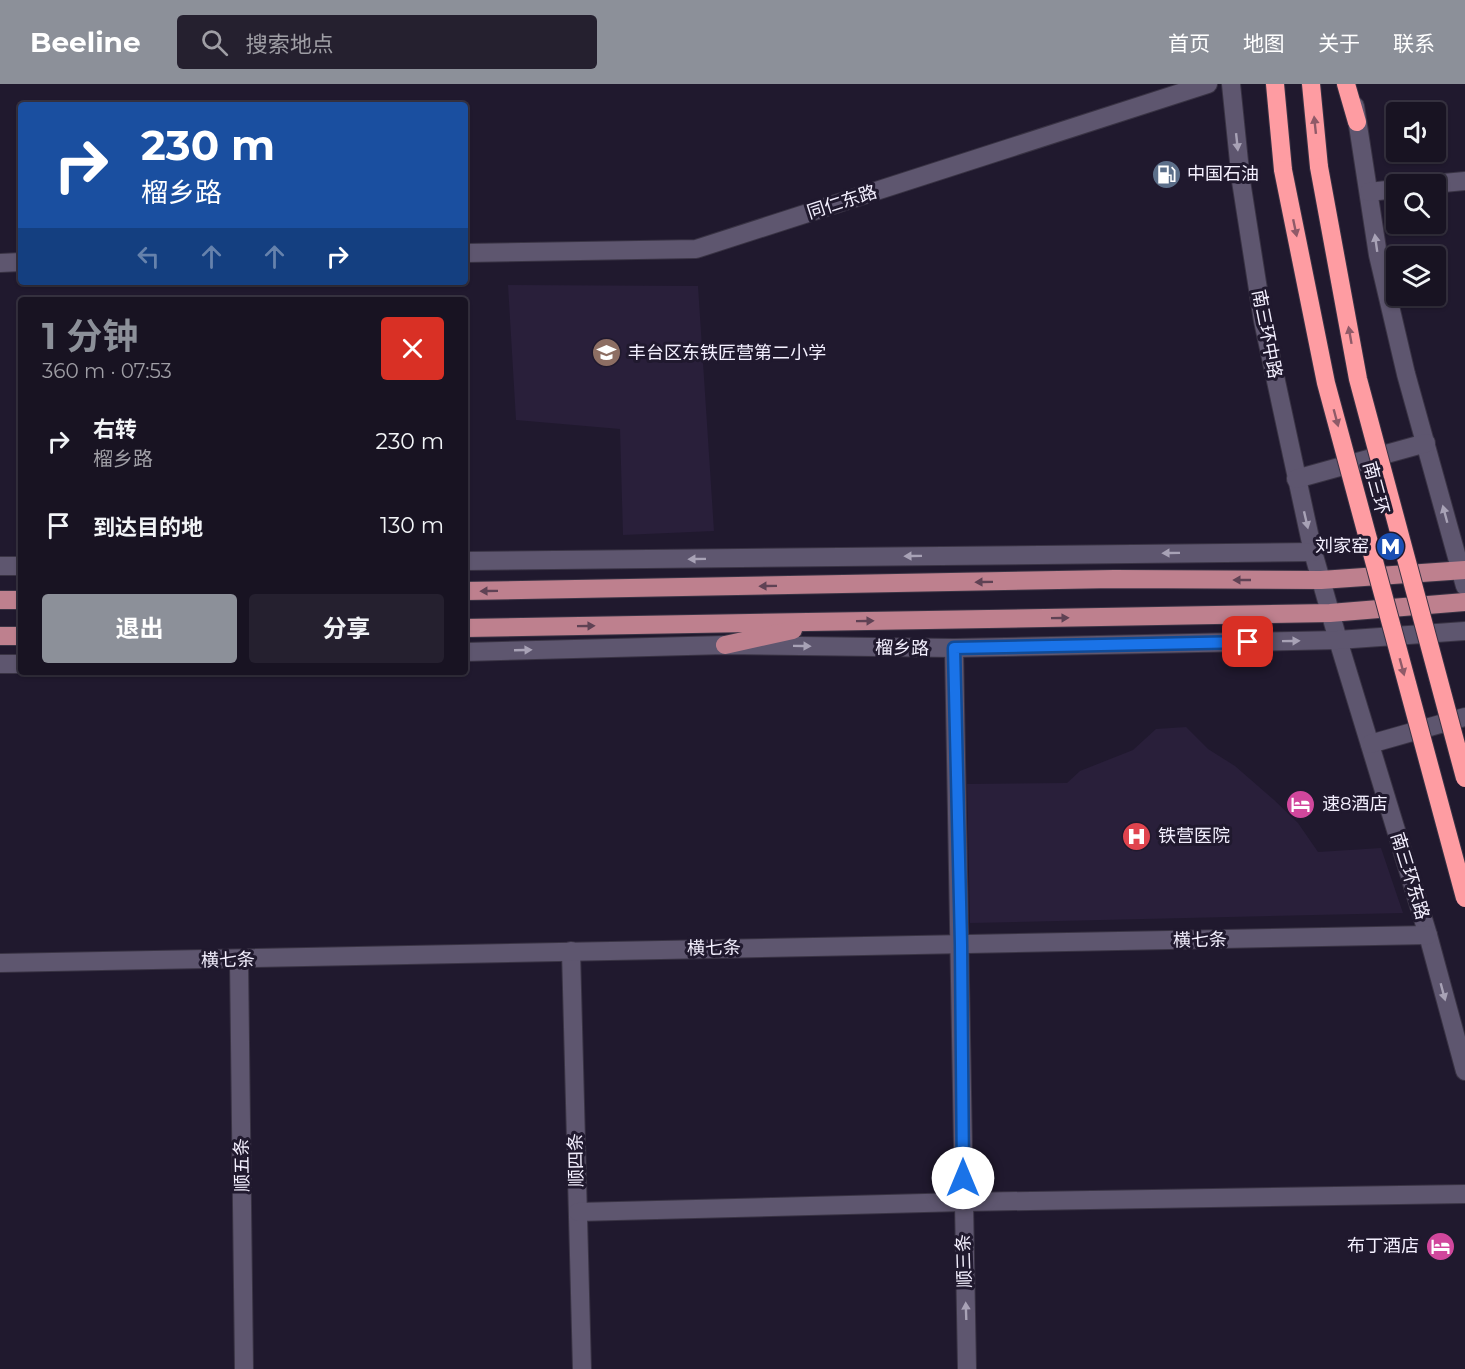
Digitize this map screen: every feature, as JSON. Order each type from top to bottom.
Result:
[{"type":"highway","name":"南三环","points":[[1275,84],[1283,170],[1326,383],[1465,898]]},
{"type":"highway","name":"南三环","points":[[1311,84],[1319,167],[1358,379],[1465,778]]},
{"type":"highway","points":[[1346,84],[1357,122]]},
{"type":"main road","points":[[468,591],[1114,579],[1322,580],[1464,575]]},
{"type":"main road","points":[[0,600],[18,600]]},
{"type":"main road","name":"榴乡路","points":[[468,628],[1330,613],[1465,602]]},
{"type":"main road","points":[[725,645],[831,622]]},
{"type":"main road","points":[[0,636],[18,636]]},
{"type":"street","name":"同仁东路","points":[[468,253],[696,249],[1208,84]]},
{"type":"street","name":"南三环中路","points":[[1231,84],[1241,181],[1261,309],[1296,479],[1330,613]]},
{"type":"street","points":[[1353,84],[1378,255],[1406,374],[1458,540],[1464,575]]},
{"type":"street","points":[[1446,183],[1465,181]]},
{"type":"street","points":[[1369,192],[1386,190]]},
{"type":"street","points":[[0,263],[18,262]]},
{"type":"street","points":[[1296,479],[1426,443]]},
{"type":"street","points":[[468,561],[1313,552]]},
{"type":"street","points":[[0,567],[18,566]]},
{"type":"street","name":"南三环东路","points":[[1330,613],[1428,935],[1465,1071]]},
{"type":"street","name":"榴乡路","points":[[468,652],[725,645],[954,648],[1338,640],[1465,631]]},
{"type":"street","name":"顺三条","points":[[954,648],[967,1369]]},
{"type":"street","points":[[0,664],[18,664]]},
{"type":"street","points":[[1370,744],[1465,717]]},
{"type":"street","name":"横七条","points":[[0,963],[1428,935]]},
{"type":"street","name":"顺四条","points":[[571,951],[582,1369]]},
{"type":"street","name":"顺五条","points":[[239,960],[244,1369]]},
{"type":"street","points":[[578,1212],[963,1202],[1465,1194]]},
{"type":"shaded area","name":"丰台区东铁匠营第二小学","points":[[508,285],[698,286],[714,531],[623,535],[620,429],[516,420]]},
{"type":"shaded area","name":"铁营医院","points":[[1186,727],[1208,749],[1235,766],[1273,799],[1298,823],[1318,852],[1381,848],[1403,913],[970,923],[967,784],[1067,783],[1080,771],[1133,750],[1156,729]]},
{"type":"place","name":"中国石油","points":[[1166,174]]},
{"type":"place","name":"丰台区东铁匠营第二小学","points":[[607,353]]},
{"type":"place","name":"刘家窑","points":[[1390,546]]},
{"type":"place","name":"速8酒店","points":[[1301,804]]},
{"type":"place","name":"铁营医院","points":[[1137,836]]},
{"type":"place","name":"布丁酒店","points":[[1440,1246]]},
{"type":"route","points":[[963,1178],[961,944],[954,648],[1248,642]]}]
